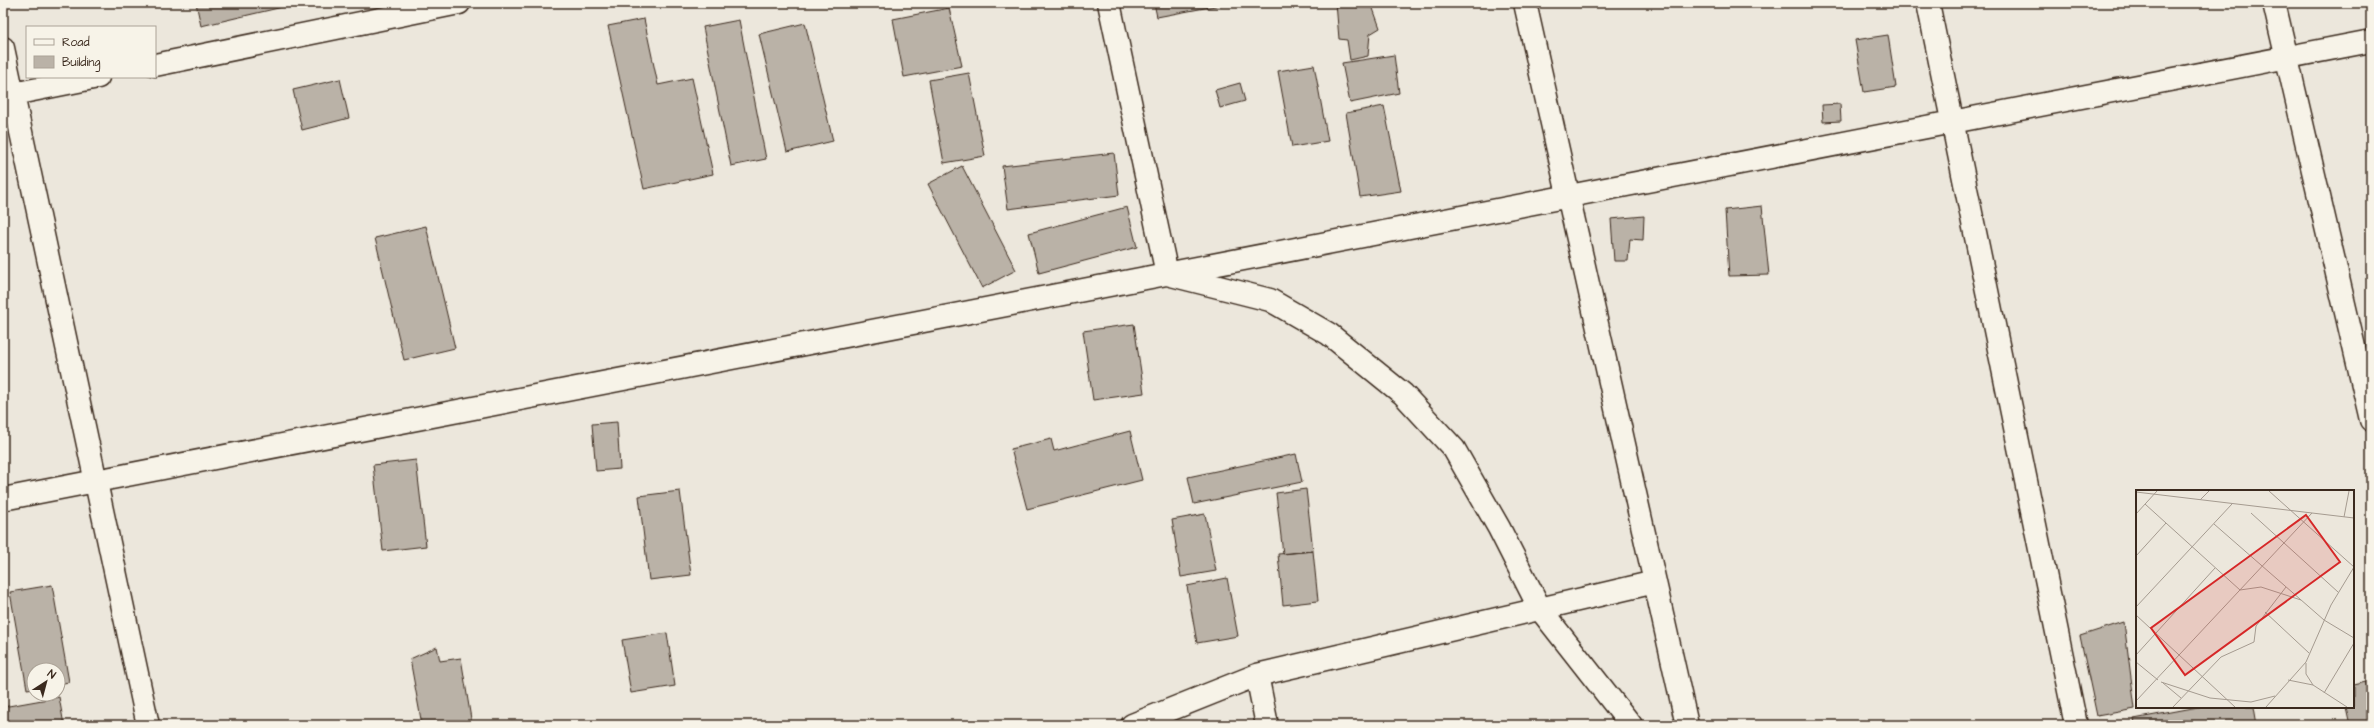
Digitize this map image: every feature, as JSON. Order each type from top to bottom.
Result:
[{"type":"street","points":[[156,65],[459,3]]},
{"type":"street","points":[[1109,3],[1167,274]]},
{"type":"street","points":[[1525,3],[1687,725]]},
{"type":"street","points":[[1928,3],[2076,725]]},
{"type":"street","points":[[2274,3],[2288,57],[2371,420]]},
{"type":"street","points":[[3,499],[2371,41]]},
{"type":"street","points":[[3,48],[8,95],[96,481],[148,725]]},
{"type":"street","points":[[8,95],[93,78]]},
{"type":"street","points":[[1167,274],[1270,300],[1329,334],[1403,394],[1454,448],[1499,528],[1540,609],[1631,725]]},
{"type":"street","points":[[1132,725],[1257,675],[1655,582]]},
{"type":"street","points":[[1257,675],[1267,725]]},
{"type":"building","points":[[196,3],[286,3],[287,6],[201,26]]},
{"type":"building","points":[[1154,3],[1231,3],[1157,17]]},
{"type":"building","points":[[1336,3],[1371,3],[1380,28],[1370,34],[1368,56],[1350,60],[1347,40],[1339,39]]},
{"type":"building","points":[[949,8],[962,66],[904,77],[893,19]]},
{"type":"building","points":[[644,19],[658,85],[692,78],[713,174],[644,189],[608,26]]},
{"type":"building","points":[[739,20],[766,159],[731,166],[703,27]]},
{"type":"building","points":[[805,23],[833,141],[787,152],[759,34]]},
{"type":"building","points":[[1888,35],[1896,87],[1864,92],[1855,40]]},
{"type":"building","points":[[1394,55],[1399,93],[1350,103],[1342,63]]},
{"type":"building","points":[[1314,65],[1328,141],[1292,147],[1278,71]]},
{"type":"building","points":[[969,73],[985,156],[944,163],[929,80]]},
{"type":"building","points":[[340,79],[349,118],[302,130],[293,90]]},
{"type":"building","points":[[1240,83],[1245,101],[1220,108],[1215,90]]},
{"type":"building","points":[[1840,104],[1841,121],[1823,122],[1822,105]]},
{"type":"building","points":[[1384,106],[1401,191],[1360,197],[1346,113]]},
{"type":"building","points":[[1114,153],[1119,195],[1008,209],[1002,166]]},
{"type":"building","points":[[962,166],[1016,270],[982,288],[928,184]]},
{"type":"building","points":[[1762,206],[1769,275],[1729,276],[1725,210]]},
{"type":"building","points":[[1127,207],[1137,247],[1039,273],[1029,233]]},
{"type":"building","points":[[1644,216],[1643,240],[1630,239],[1628,261],[1614,261],[1611,219]]},
{"type":"building","points":[[426,226],[455,348],[404,360],[375,238]]},
{"type":"building","points":[[1134,324],[1144,393],[1093,400],[1083,331]]},
{"type":"building","points":[[617,422],[620,469],[596,471],[592,424]]},
{"type":"building","points":[[1130,431],[1142,480],[1027,509],[1011,449],[1051,439],[1054,451]]},
{"type":"building","points":[[1296,454],[1302,482],[1194,504],[1188,477]]},
{"type":"building","points":[[416,460],[426,546],[383,551],[373,465]]},
{"type":"building","points":[[1306,489],[1313,551],[1283,554],[1276,493]]},
{"type":"building","points":[[680,491],[691,575],[649,580],[639,496]]},
{"type":"building","points":[[1205,514],[1216,571],[1181,577],[1172,520]]},
{"type":"building","points":[[1313,551],[1318,601],[1283,605],[1278,554]]},
{"type":"building","points":[[1227,578],[1238,636],[1197,643],[1187,586]]},
{"type":"building","points":[[52,585],[65,662],[26,662],[26,683],[10,592]]},
{"type":"building","points":[[2124,622],[2135,709],[2097,716],[2080,636]]},
{"type":"building","points":[[667,633],[675,686],[631,693],[622,640]]},
{"type":"building","points":[[437,647],[440,661],[461,658],[472,725],[422,725],[410,659]]},
{"type":"building","points":[[66,665],[69,682],[66,683]]},
{"type":"building","points":[[2366,682],[2371,705],[2371,725],[2350,725],[2346,708],[2354,708],[2354,685]]},
{"type":"building","points":[[31,702],[60,702],[64,725],[6,725],[3,707]]},
{"type":"building","points":[[2193,708],[2254,708],[2257,725],[2135,725],[2134,719]]}]
